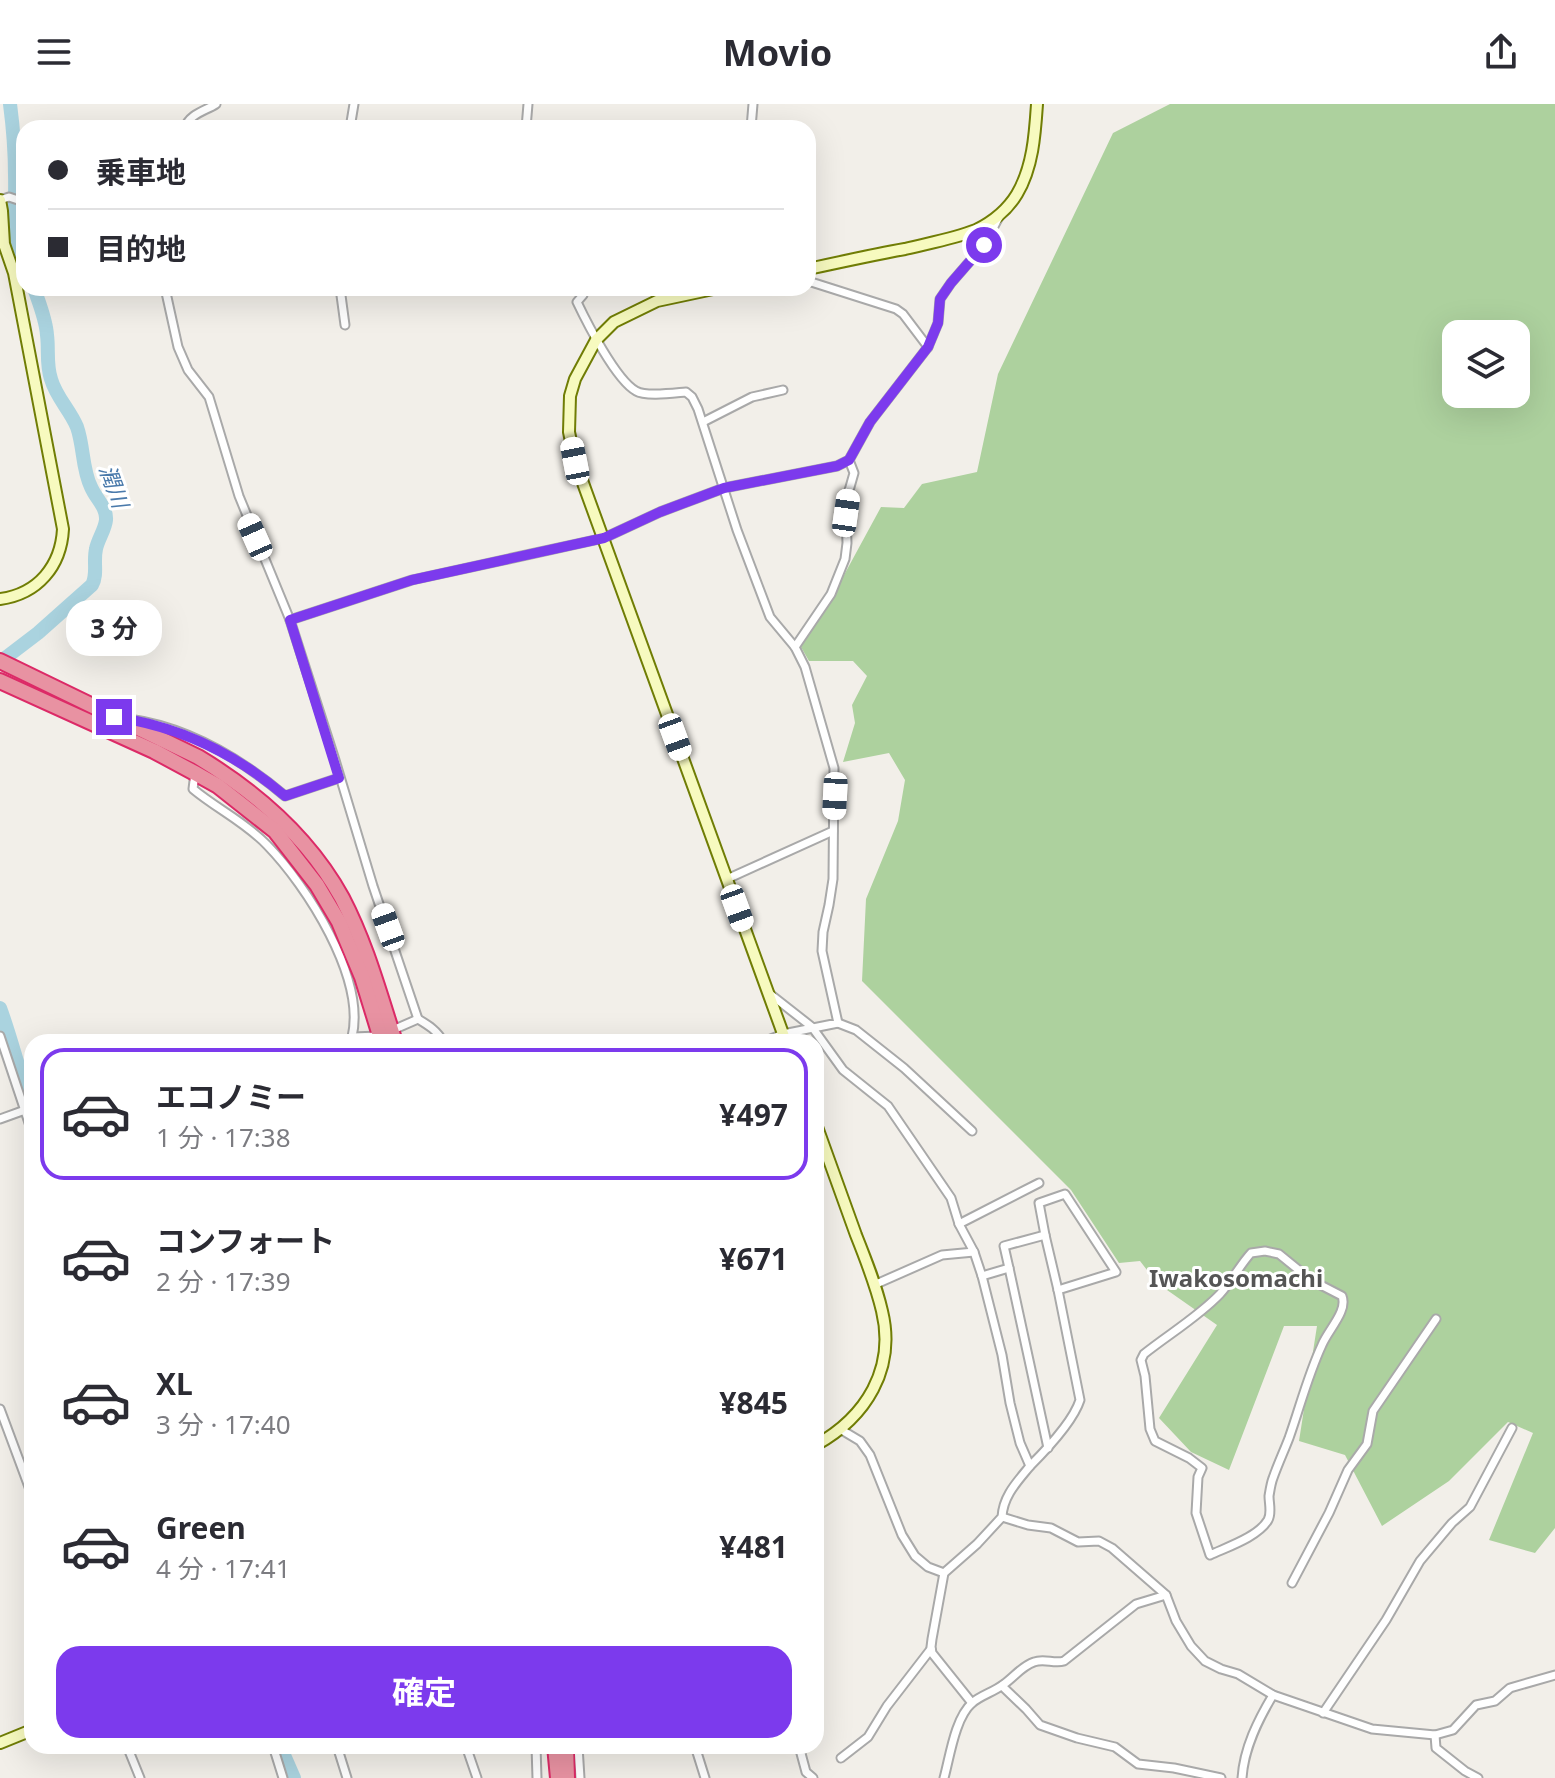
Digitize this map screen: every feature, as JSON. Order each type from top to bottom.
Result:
[{"type":"highway","points":[[0,661],[170,743],[227,775],[266,804],[296,834],[341,897],[377,983],[386,1034]]},
{"type":"highway","points":[[3,682],[195,773],[218,786],[275,831],[317,885],[339,922],[385,1034]]},
{"type":"highway","points":[[556,1754],[558,1778]]},
{"type":"highway","points":[[566,1754],[567,1778]]},
{"type":"street","points":[[189,120],[216,104]]},
{"type":"street","points":[[290,620],[412,580],[604,538],[660,512],[724,488],[837,466],[849,460],[870,422],[928,347],[938,323],[940,299],[984,245],[1002,213],[1017,195],[1030,164],[1037,104]]},
{"type":"street","points":[[3,199],[3,237],[16,283]]},
{"type":"street","points":[[816,267],[957,236],[978,229],[1002,213]]},
{"type":"street","points":[[816,284],[896,309],[928,347]]},
{"type":"street","points":[[0,599],[33,588],[47,574],[59,552],[63,529],[18,296]]},
{"type":"street","points":[[167,296],[178,347],[188,370],[209,397],[239,496],[290,620],[418,1019],[437,1034]]},
{"type":"street","points":[[341,296],[345,325]]},
{"type":"street","points":[[582,296],[577,302],[596,340],[623,380],[635,391],[644,394],[686,392],[692,397],[770,617],[795,647],[805,667],[834,768],[833,879],[822,951],[838,1023]]},
{"type":"street","points":[[680,296],[657,301],[614,322],[596,340],[575,379],[570,396],[569,432],[575,461],[783,1034]]},
{"type":"street","points":[[703,422],[752,397],[783,390]]},
{"type":"street","points":[[795,647],[831,594],[845,559],[846,513],[854,473],[849,460]]},
{"type":"street","points":[[114,717],[143,721],[202,742],[250,769],[285,796],[339,778]]},
{"type":"street","points":[[195,773],[193,789],[241,822],[266,845],[303,891],[327,929],[352,992],[354,1034]]},
{"type":"street","points":[[727,879],[833,831]]},
{"type":"street","points":[[768,992],[817,1034]]},
{"type":"street","points":[[394,1034],[418,1019]]},
{"type":"street","points":[[794,1034],[812,1027],[838,1023],[856,1030],[904,1068],[972,1131]]},
{"type":"street","points":[[0,1036],[24,1107]]},
{"type":"street","points":[[824,1044],[843,1070],[888,1106],[951,1198],[982,1276],[1020,1443],[1030,1466]]},
{"type":"street","points":[[0,1119],[24,1110]]},
{"type":"street","points":[[824,1146],[883,1314],[884,1354],[865,1404],[840,1429],[824,1440]]},
{"type":"street","points":[[959,1224],[1039,1183]]},
{"type":"street","points":[[841,1758],[868,1737],[887,1706],[931,1649],[944,1573],[1002,1517],[1008,1494],[1077,1409],[1080,1400],[1039,1203],[1065,1194],[1116,1272],[1058,1290]]},
{"type":"street","points":[[1045,1235],[1004,1246],[1048,1448]]},
{"type":"street","points":[[1265,1251],[1279,1254],[1311,1280],[1335,1290],[1345,1300],[1314,1362],[1273,1478],[1268,1520],[1262,1528],[1210,1555],[1196,1513],[1198,1477],[1202,1468],[1155,1441],[1150,1429],[1141,1360],[1144,1354],[1218,1296],[1251,1253],[1265,1251]]},
{"type":"street","points":[[874,1285],[942,1255],[974,1252]]},
{"type":"street","points":[[982,1276],[1009,1268]]},
{"type":"street","points":[[1292,1583],[1348,1470],[1367,1444],[1373,1411],[1436,1319]]},
{"type":"street","points":[[0,1409],[24,1474]]},
{"type":"street","points":[[1323,1713],[1386,1620],[1420,1561],[1470,1507],[1512,1428]]},
{"type":"street","points":[[840,1429],[860,1441],[870,1455],[902,1535],[915,1556],[928,1567],[944,1573]]},
{"type":"street","points":[[1002,1517],[1051,1528],[1078,1542],[1099,1541],[1112,1548],[1166,1595],[1176,1621],[1191,1646],[1205,1661],[1238,1674],[1273,1695],[1372,1729],[1435,1735],[1453,1730],[1476,1705],[1495,1701],[1510,1688],[1555,1675]]},
{"type":"street","points":[[944,1778],[961,1716],[972,1703],[1002,1686],[1033,1662],[1064,1661],[1136,1604],[1166,1595]]},
{"type":"street","points":[[931,1649],[972,1703]]},
{"type":"street","points":[[1002,1686],[1040,1725],[1115,1747],[1138,1764],[1221,1778]]},
{"type":"street","points":[[1242,1778],[1250,1741],[1273,1695]]},
{"type":"street","points":[[0,1743],[24,1733]]},
{"type":"street","points":[[1435,1735],[1436,1748],[1478,1778]]},
{"type":"street","points":[[130,1754],[140,1778]]},
{"type":"street","points":[[276,1754],[283,1778]]},
{"type":"street","points":[[340,1754],[347,1778]]},
{"type":"street","points":[[469,1754],[477,1778]]},
{"type":"street","points":[[536,1754],[537,1778]]},
{"type":"street","points":[[578,1754],[580,1778]]},
{"type":"street","points":[[697,1754],[705,1778]]},
{"type":"street","points":[[801,1754],[806,1772],[813,1778]]},
{"type":"green space","points":[[1170,104],[1555,104],[1555,1528],[1535,1553],[1489,1540],[1533,1433],[1508,1422],[1449,1481],[1382,1526],[1345,1455],[1299,1441],[1317,1326],[1284,1326],[1229,1470],[1191,1452],[1159,1418],[1217,1325],[1157,1283],[1140,1261],[1119,1263],[1071,1190],[862,981],[866,899],[898,821],[905,780],[889,753],[843,762],[855,723],[852,705],[867,676],[853,661],[809,661],[801,647],[881,507],[904,508],[922,484],[977,472],[998,374],[1113,133]]},
{"type":"waterway","name":"潤川","points":[[10,104],[15,157],[16,229]]},
{"type":"waterway","name":"潤川","points":[[0,662],[92,585],[96,549],[106,520],[103,507],[88,480],[77,427],[51,379],[45,323],[37,296]]},
{"type":"waterway","name":"潤川","points":[[0,1008],[24,1084]]},
{"type":"waterway","name":"潤川","points":[[284,1754],[294,1778]]},
{"type":"district","name":"Iwakosomachi","points":[[1236,1277]]},
{"type":"route","points":[[114,717],[143,721],[202,742],[250,769],[285,796],[339,778],[290,620],[430,575],[604,538],[660,512],[724,488],[837,466],[849,460],[870,422],[928,347],[938,323],[940,299],[984,245]]}]
